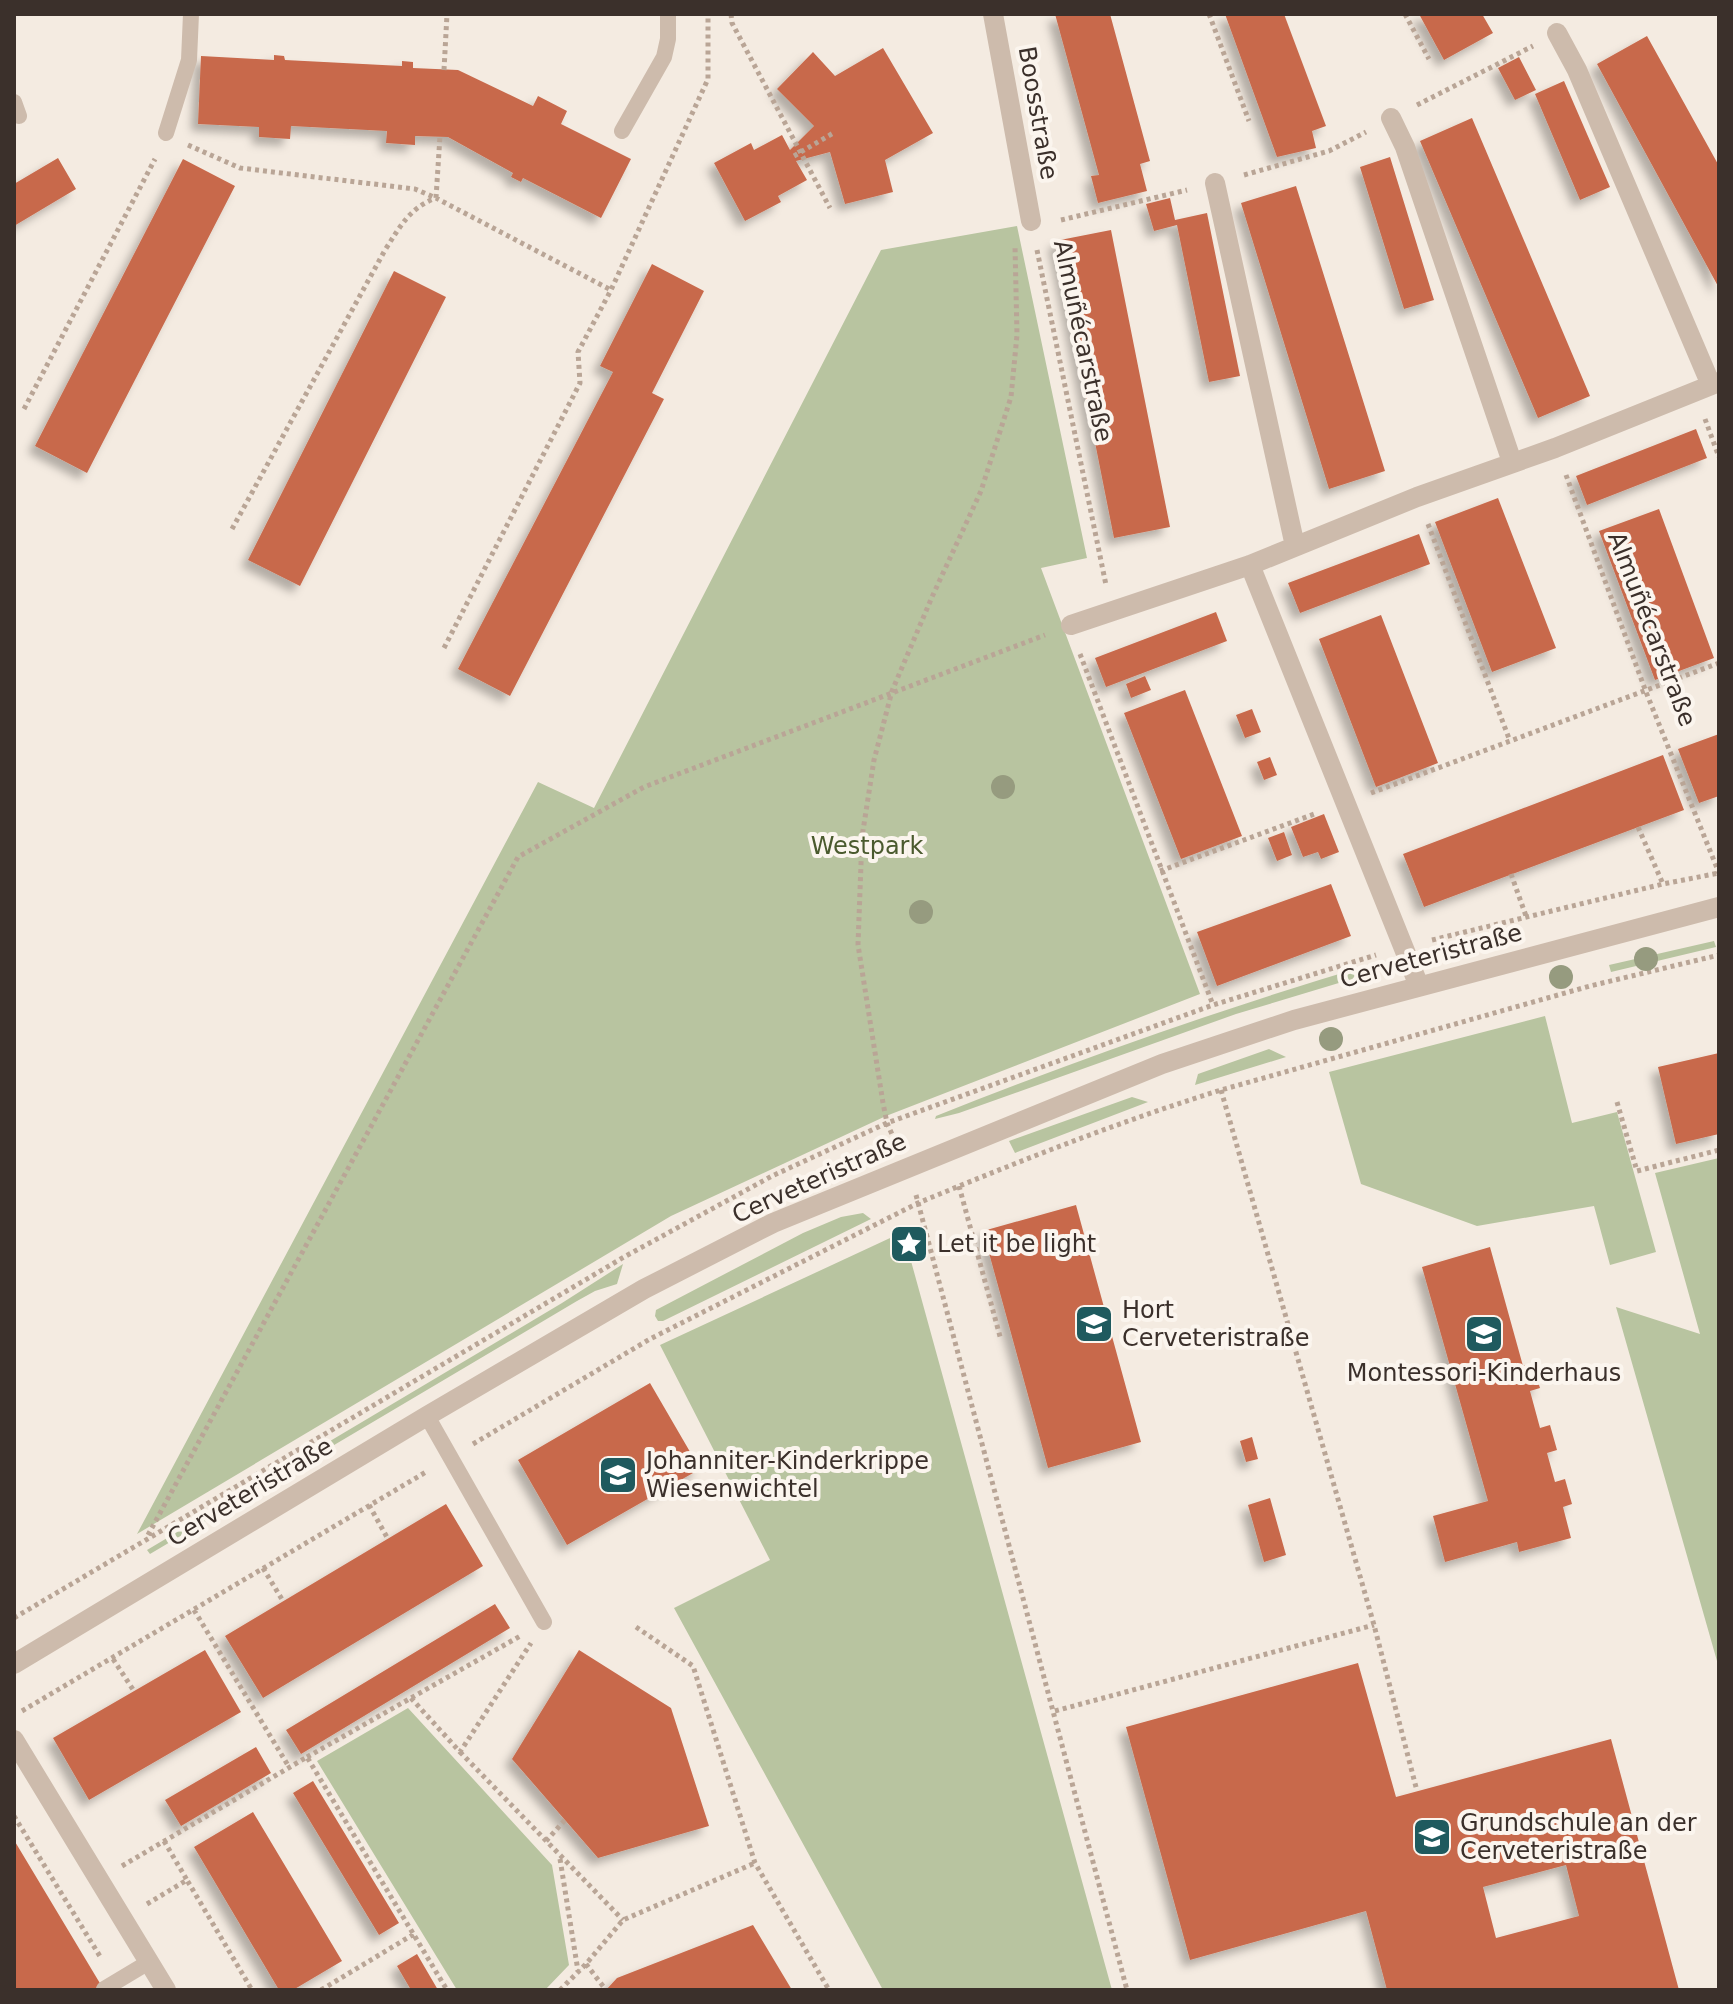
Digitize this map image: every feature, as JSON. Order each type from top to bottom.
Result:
[{"type":"street","name":"Boosstraße","points":[[993,14],[1032,224]]},
{"type":"street","points":[[1071,625],[1250,565],[1417,497],[1555,448],[1708,386],[1577,70],[1557,33]]},
{"type":"street","points":[[1391,118],[1405,147],[1512,462]]},
{"type":"street","points":[[1215,183],[1295,546]]},
{"type":"street","points":[[1250,565],[1419,986]]},
{"type":"street","name":"Cerveteristraße","points":[[14,1664],[644,1289],[773,1223],[1162,1064],[1294,1020],[1719,907]]},
{"type":"street","points":[[14,1740],[166,1990]]},
{"type":"lane","points":[[166,133],[170,93],[189,60],[191,14]]},
{"type":"lane","points":[[622,131],[664,57],[668,14]]},
{"type":"lane","points":[[427,1416],[544,1622]]},
{"type":"lane","points":[[110,1986],[149,1962]]},
{"type":"path","points":[[444,70],[447,14]]},
{"type":"path","points":[[444,648],[580,383],[578,352],[611,290],[708,79],[708,14]]},
{"type":"path","points":[[731,14],[732,23],[830,208]]},
{"type":"path","points":[[1209,14],[1249,121]]},
{"type":"path","points":[[1405,14],[1429,59]]},
{"type":"path","points":[[887,1123],[858,945],[862,837],[874,760],[892,691],[981,491],[1011,397],[1017,335],[1015,237],[1032,224],[1215,183],[1329,151],[1557,33]]},
{"type":"path","points":[[794,156],[835,132]]},
{"type":"path","points":[[24,409],[153,164],[166,133],[200,152],[240,168],[415,189],[611,290]]},
{"type":"path","points":[[436,198],[440,136]]},
{"type":"path","points":[[232,529],[385,250],[410,212],[436,198]]},
{"type":"path","name":"Almuñécarstraße","points":[[1032,224],[1112,612]]},
{"type":"path","points":[[1708,386],[1719,457]]},
{"type":"path","name":"Almuñécarstraße","points":[[1555,448],[1646,692],[1719,873]]},
{"type":"path","points":[[1417,497],[1510,741]]},
{"type":"path","points":[[147,1538],[518,857],[644,787],[1071,625],[1160,871],[1213,1005]]},
{"type":"path","points":[[1160,871],[1719,663]]},
{"type":"path","points":[[1638,827],[1663,884]]},
{"type":"path","points":[[14,1618],[624,1257],[772,1176],[887,1123],[1213,1005],[1403,947],[1719,873]]},
{"type":"path","points":[[1511,874],[1526,916]]},
{"type":"path","points":[[14,1716],[650,1339],[918,1203],[1173,1105],[1221,1090],[1590,986],[1719,955]]},
{"type":"path","points":[[1221,1090],[1374,1625],[1417,1791]]},
{"type":"path","points":[[1617,1102],[1637,1171],[1719,1150]]},
{"type":"path","points":[[959,1186],[1001,1340]]},
{"type":"path","points":[[918,1203],[1127,1990]]},
{"type":"path","points":[[369,1505],[388,1539]]},
{"type":"path","points":[[263,1568],[283,1601]]},
{"type":"path","points":[[194,1610],[289,1767]]},
{"type":"path","points":[[119,1868],[544,1622]]},
{"type":"path","points":[[460,1752],[544,1622]]},
{"type":"path","points":[[1055,1711],[1374,1625]]},
{"type":"path","points":[[636,1627],[693,1666],[755,1863],[829,1990]]},
{"type":"path","points":[[113,1659],[134,1691]]},
{"type":"path","points":[[411,1698],[560,1858],[623,1920]]},
{"type":"path","points":[[307,1757],[447,1990]]},
{"type":"path","points":[[14,1816],[110,1986]]},
{"type":"path","points":[[546,1841],[565,1820]]},
{"type":"path","points":[[164,1841],[252,1990]]},
{"type":"path","points":[[560,1858],[578,1972]]},
{"type":"path","points":[[560,1990],[623,1920],[755,1863]]},
{"type":"path","points":[[143,1907],[187,1880]]},
{"type":"path","points":[[321,1990],[414,1934]]},
{"type":"path","points":[[586,1964],[606,1990]]},
{"type":"green space","name":"Westpark","points":[[1017,226],[1087,558],[1041,568],[1200,994],[886,1116],[671,1216],[137,1534],[538,782],[594,808],[881,250]]},
{"type":"green space","points":[[1714,941],[1716,947],[1611,972],[1609,965]]},
{"type":"green space","points":[[1372,964],[1362,976],[1236,1014],[935,1119],[936,1116],[1098,1054]]},
{"type":"green space","points":[[1545,1016],[1572,1123],[1617,1112],[1656,1252],[1610,1265],[1594,1206],[1477,1226],[1361,1184],[1329,1072]]},
{"type":"green space","points":[[1269,1049],[1286,1057],[1195,1085],[1198,1074]]},
{"type":"green space","points":[[1132,1097],[1148,1102],[1015,1153],[1009,1141]]},
{"type":"green space","points":[[1719,1158],[1719,1668],[1616,1307],[1700,1334],[1655,1173]]},
{"type":"green space","points":[[863,1213],[871,1219],[663,1321],[658,1321],[655,1316],[656,1310],[803,1233],[841,1217]]},
{"type":"green space","points":[[903,1232],[1112,1990],[883,1990],[674,1608],[770,1560],[660,1345]]},
{"type":"green space","points":[[623,1264],[617,1284],[577,1301],[150,1554],[147,1550],[562,1303]]},
{"type":"green space","points":[[408,1708],[552,1865],[569,1965],[545,1990],[457,1990],[317,1761]]},
{"type":"building","points":[[1055,14],[1110,14],[1150,161],[1140,164],[1147,191],[1098,203],[1091,176],[1099,175]]},
{"type":"building","points":[[1225,14],[1284,14],[1326,126],[1312,131],[1316,148],[1277,157]]},
{"type":"building","points":[[1419,14],[1482,14],[1493,33],[1444,60]]},
{"type":"building","points":[[1647,36],[1719,166],[1719,288],[1597,64]]},
{"type":"building","points":[[883,48],[933,133],[885,160],[893,192],[845,204],[830,152],[796,161],[807,180],[778,196],[781,202],[745,221],[714,163],[751,143],[754,150],[782,135],[790,150],[814,126],[777,89],[813,52],[835,76]]},
{"type":"building","points":[[274,55],[284,56],[285,60],[402,66],[402,61],[413,62],[413,68],[458,70],[533,106],[538,96],[567,111],[561,124],[631,159],[601,218],[523,178],[521,182],[511,177],[513,173],[448,137],[415,136],[415,145],[386,143],[387,131],[291,126],[290,139],[259,137],[259,127],[198,124],[201,56],[274,60]]},
{"type":"building","points":[[1519,57],[1536,90],[1515,100],[1498,68]]},
{"type":"building","points":[[1564,81],[1610,187],[1580,200],[1535,94]]},
{"type":"building","points":[[1472,118],[1590,396],[1538,418],[1420,141]]},
{"type":"building","points":[[1390,157],[1434,300],[1404,309],[1360,167]]},
{"type":"building","points":[[58,158],[76,189],[14,226],[14,184]]},
{"type":"building","points":[[183,159],[235,186],[87,473],[35,446]]},
{"type":"building","points":[[1296,186],[1385,471],[1329,489],[1241,203]]},
{"type":"building","points":[[1170,198],[1175,220],[1207,213],[1240,376],[1209,382],[1177,225],[1154,231],[1146,204]]},
{"type":"building","points":[[1111,230],[1170,527],[1114,538],[1055,241]]},
{"type":"building","points":[[652,264],[704,291],[652,393],[664,399],[510,696],[458,669],[613,372],[600,366]]},
{"type":"building","points":[[394,271],[446,297],[300,586],[248,560]]},
{"type":"building","points":[[1696,429],[1707,458],[1587,505],[1576,476]]},
{"type":"building","points":[[1498,498],[1556,648],[1492,672],[1435,522]]},
{"type":"building","points":[[1659,509],[1714,658],[1655,680],[1599,531]]},
{"type":"building","points":[[1419,534],[1430,564],[1300,613],[1288,583]]},
{"type":"building","points":[[1216,612],[1227,641],[1106,687],[1095,658]]},
{"type":"building","points":[[1381,615],[1438,763],[1376,787],[1319,639]]},
{"type":"building","points":[[1145,676],[1151,690],[1131,698],[1126,684]]},
{"type":"building","points":[[1185,690],[1242,836],[1181,859],[1124,713]]},
{"type":"building","points":[[1252,709],[1261,732],[1245,738],[1236,715]]},
{"type":"building","points":[[1719,734],[1719,796],[1699,803],[1678,749]]},
{"type":"building","points":[[1663,755],[1684,810],[1424,907],[1403,854]]},
{"type":"building","points":[[1270,757],[1277,775],[1264,780],[1257,762]]},
{"type":"building","points":[[1324,814],[1339,852],[1321,859],[1318,852],[1303,857],[1291,827]]},
{"type":"building","points":[[1284,832],[1292,855],[1277,861],[1268,838]]},
{"type":"building","points":[[1331,884],[1351,936],[1217,986],[1197,932]]},
{"type":"building","points":[[1719,1053],[1719,1134],[1676,1144],[1658,1067]]},
{"type":"building","points":[[1076,1205],[1141,1442],[1048,1468],[983,1231]]},
{"type":"building","points":[[1490,1247],[1523,1366],[1532,1363],[1540,1388],[1530,1391],[1540,1428],[1550,1425],[1557,1450],[1547,1453],[1555,1482],[1565,1479],[1572,1504],[1563,1507],[1571,1538],[1519,1552],[1517,1542],[1445,1562],[1433,1516],[1488,1501],[1422,1267]]},
{"type":"building","points":[[650,1383],[700,1469],[567,1545],[518,1460]]},
{"type":"building","points":[[1252,1437],[1258,1459],[1246,1462],[1240,1441]]},
{"type":"building","points":[[1270,1498],[1286,1555],[1264,1562],[1248,1505]]},
{"type":"building","points":[[446,1504],[483,1566],[263,1698],[225,1636]]},
{"type":"building","points":[[495,1604],[510,1628],[301,1754],[286,1730]]},
{"type":"building","points":[[205,1650],[241,1712],[89,1800],[53,1738]]},
{"type":"building","points":[[579,1650],[671,1708],[709,1826],[598,1858],[512,1759]]},
{"type":"building","points":[[1358,1663],[1396,1797],[1611,1739],[1679,1990],[1387,1990],[1366,1911],[1190,1960],[1126,1727]],"holes":[[[1566,1865],[1579,1916],[1496,1938],[1483,1887]]]},
{"type":"building","points":[[256,1747],[271,1773],[181,1826],[165,1800]]},
{"type":"building","points":[[313,1781],[399,1923],[379,1935],[293,1793]]},
{"type":"building","points":[[253,1812],[342,1961],[293,1990],[279,1990],[194,1847]]},
{"type":"building","points":[[14,1840],[104,1990],[14,1990]]},
{"type":"building","points":[[753,1925],[792,1990],[606,1990],[617,1978]]},
{"type":"building","points":[[417,1954],[438,1990],[411,1990],[397,1966]]},
{"type":"place","name":"Let it be light","points":[[909,1244]]},
{"type":"place","name":"Hort Cerveteristraße","points":[[1094,1324]]},
{"type":"place","name":"Montessori-Kinderhaus","points":[[1484,1334]]},
{"type":"place","name":"Johanniter-Kinderkrippe Wiesenwichtel","points":[[618,1475]]},
{"type":"place","name":"Grundschule an der Cerveteristraße","points":[[1432,1837]]}]
